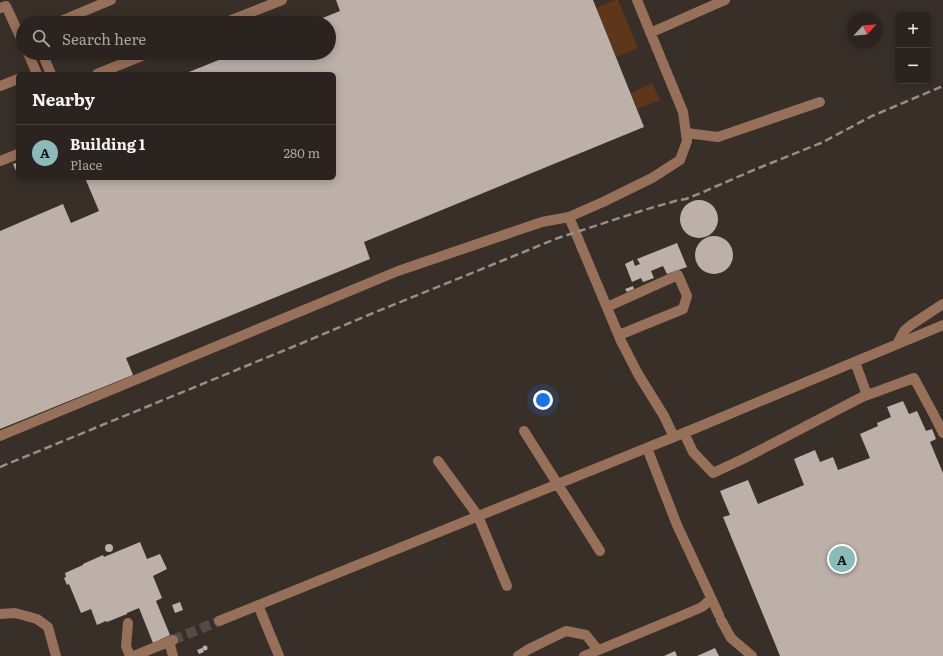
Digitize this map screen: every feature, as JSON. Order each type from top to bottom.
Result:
[{"type":"lane","points":[[73,16],[111,0]]},
{"type":"lane","points":[[242,16],[282,0]]},
{"type":"lane","points":[[0,436],[398,271],[542,222],[569,217],[652,178],[680,160],[687,141],[682,112],[637,0]]},
{"type":"lane","points":[[650,33],[725,0]]},
{"type":"lane","points":[[0,8],[6,6],[16,28]]},
{"type":"lane","points":[[30,60],[34,72]]},
{"type":"lane","points":[[45,60],[50,72]]},
{"type":"lane","points":[[102,72],[132,60]]},
{"type":"lane","points":[[0,86],[16,80]]},
{"type":"lane","points":[[686,133],[718,138],[820,102]]},
{"type":"lane","points":[[0,161],[16,155]]},
{"type":"lane","points":[[569,217],[619,336],[636,370],[664,416],[674,437]]},
{"type":"lane","points":[[607,307],[678,275],[687,296],[683,309],[619,336]]},
{"type":"lane","points":[[898,344],[904,331],[943,304]]},
{"type":"lane","points":[[218,621],[684,433],[943,325]]},
{"type":"lane","points":[[855,362],[867,395]]},
{"type":"lane","points":[[684,433],[693,452],[713,473],[867,395],[914,378],[943,433]]},
{"type":"lane","points":[[524,431],[600,551]]},
{"type":"lane","points":[[647,448],[677,525],[720,617],[731,638],[752,656]]},
{"type":"lane","points":[[438,461],[478,516],[507,586]]},
{"type":"lane","points":[[584,656],[681,616],[702,606],[711,599]]},
{"type":"lane","points":[[258,605],[279,656]]},
{"type":"lane","points":[[0,614],[15,613],[37,619],[48,627],[56,656]]},
{"type":"lane","points":[[128,623],[126,646],[130,656]]},
{"type":"lane","points":[[518,656],[566,631],[586,635],[598,650]]},
{"type":"lane","points":[[134,656],[171,641],[173,656]]},
{"type":"shaded area","points":[[618,0],[638,48],[616,57],[596,8]]},
{"type":"shaded area","points":[[652,83],[660,100],[637,109],[631,93]]},
{"type":"building","points":[[336,0],[593,0],[644,127],[364,242],[370,259],[126,358],[133,375],[0,429],[0,231],[63,204],[71,223],[99,211],[86,180],[336,180],[336,72],[189,72],[219,60],[336,60],[336,16],[328,16],[340,11]]},
{"type":"building","points":[[16,163],[16,171],[13,164]]},
{"type":"building","points":[[699,200],[709,203],[715,209],[718,219],[715,229],[709,235],[699,238],[689,235],[683,229],[680,219],[683,209],[689,203]]},
{"type":"building","points":[[714,236],[724,239],[730,245],[733,255],[730,265],[724,271],[714,274],[704,271],[698,265],[695,255],[698,245],[704,239]]},
{"type":"building","points":[[677,243],[687,267],[667,274],[663,266],[651,271],[654,278],[643,282],[641,278],[632,282],[625,264],[633,260],[635,266],[640,264],[637,259]]},
{"type":"building","points":[[633,286],[634,289],[627,292],[625,289]]},
{"type":"building","points":[[903,401],[909,414],[917,411],[926,431],[932,429],[936,439],[930,442],[943,473],[943,656],[780,656],[723,517],[730,515],[720,491],[748,480],[758,504],[804,485],[794,459],[815,450],[820,462],[833,457],[838,470],[870,458],[860,434],[878,426],[877,423],[891,417],[887,407]]},
{"type":"building","points":[[140,542],[147,559],[160,554],[167,569],[153,576],[162,598],[156,601],[170,635],[153,643],[139,608],[97,625],[91,609],[81,613],[69,584],[67,585],[64,578],[66,577],[65,573],[83,564]]},
{"type":"building","points":[[109,544],[112,545],[112,551],[109,552],[106,551],[105,548],[106,545]]},
{"type":"building","points":[[180,602],[183,610],[175,613],[172,605]]},
{"type":"building","points":[[203,646],[207,646],[207,650],[203,650]]},
{"type":"building","points":[[202,648],[204,652],[199,654],[197,650]]},
{"type":"building","points":[[715,648],[719,656],[697,656]]},
{"type":"building","points":[[675,651],[677,656],[664,656]]},
{"type":"tunnel","points":[[173,640],[219,621]]},
{"type":"railway","points":[[0,467],[558,238],[644,210],[686,199],[821,143],[872,116],[943,86]]},
{"type":"place","name":"Building 1","points":[[842,559]]}]
